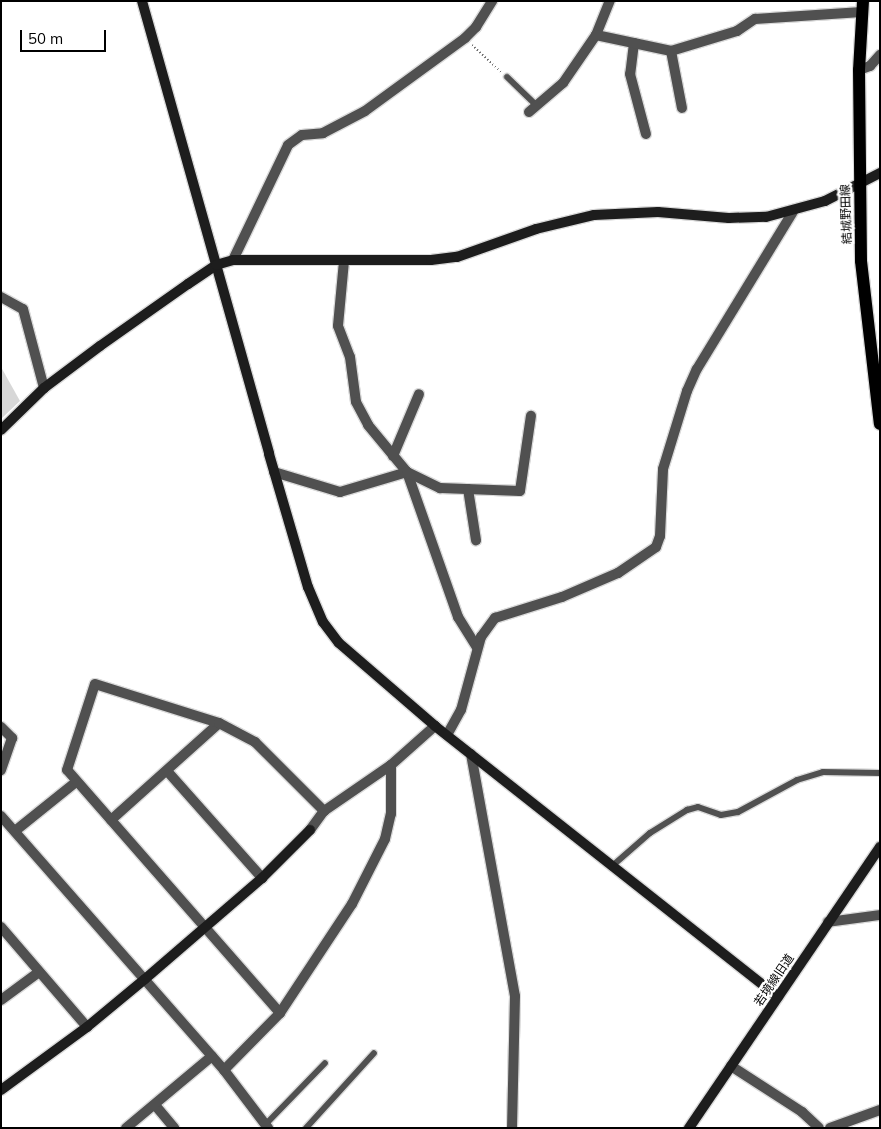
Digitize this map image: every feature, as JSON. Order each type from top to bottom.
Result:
[{"type":"main road","name":"結城野田線","points":[[863,7],[859,70],[858,184],[861,261],[877,382],[880,424]]},
{"type":"street","points":[[142,1],[274,472],[308,587],[324,622],[352,656],[447,736],[778,997]]},
{"type":"street","points":[[233,260],[288,145],[302,135],[323,134],[351,120],[464,38],[476,27],[492,1]]},
{"type":"street","points":[[533,109],[563,83],[596,35],[610,1]]},
{"type":"street","points":[[596,35],[671,50],[737,31],[755,19],[863,7]]},
{"type":"street","points":[[634,43],[630,74],[646,134]]},
{"type":"street","points":[[671,50],[682,108]]},
{"type":"street","points":[[859,70],[870,66],[880,55]]},
{"type":"street","points":[[1,430],[44,388],[216,265],[233,260],[344,262],[431,260],[457,257],[536,229],[594,215],[658,212],[748,219],[793,212],[836,196],[880,173]]},
{"type":"street","points":[[447,736],[461,710],[477,647],[495,618],[562,596],[618,573],[656,547],[660,536],[663,469],[687,391],[697,368],[793,212]]},
{"type":"street","points":[[344,262],[338,326],[350,357],[356,402],[368,425],[407,472],[458,617],[477,647]]},
{"type":"street","points":[[1,297],[23,309],[44,388]]},
{"type":"street","points":[[393,456],[419,394]]},
{"type":"street","points":[[274,472],[340,492],[407,472],[440,488],[520,491],[531,416]]},
{"type":"street","points":[[468,489],[476,540]]},
{"type":"street","points":[[280,1013],[66,770],[96,684],[219,723],[255,742],[324,811]]},
{"type":"street","points":[[111,820],[168,772],[219,723]]},
{"type":"street","points":[[1,1090],[87,1027],[145,979],[262,878],[310,830],[324,811],[391,765],[435,726]]},
{"type":"street","points":[[1,728],[12,738],[1,770]]},
{"type":"street","points":[[470,754],[515,996],[512,1128]]},
{"type":"street","points":[[224,1070],[280,1013],[352,904],[385,839],[391,814],[391,765]]},
{"type":"street","points":[[168,772],[262,878]]},
{"type":"street","points":[[14,831],[76,782]]},
{"type":"street","points":[[1,816],[212,1056],[267,1126]]},
{"type":"street","name":"若境線旧道","points":[[688,1128],[880,847]]},
{"type":"street","points":[[828,922],[880,915]]},
{"type":"street","points":[[1,927],[87,1027]]},
{"type":"street","points":[[1,1000],[39,972]]},
{"type":"street","points":[[126,1128],[212,1056]]},
{"type":"street","points":[[731,1066],[802,1112],[819,1128]]},
{"type":"street","points":[[155,1105],[174,1128]]},
{"type":"street","points":[[830,1128],[880,1110]]},
{"type":"lane","points":[[507,78],[533,109]]},
{"type":"lane","points":[[611,867],[650,833],[677,819],[687,810],[698,807],[720,815],[738,812],[797,780],[823,772],[880,773]]},
{"type":"lane","points":[[306,1128],[374,1054]]},
{"type":"lane","points":[[267,1126],[325,1063]]},
{"type":"path","points":[[464,38],[507,78]]},
{"type":"shaded area","points":[[1,367],[20,401],[1,419]]}]
